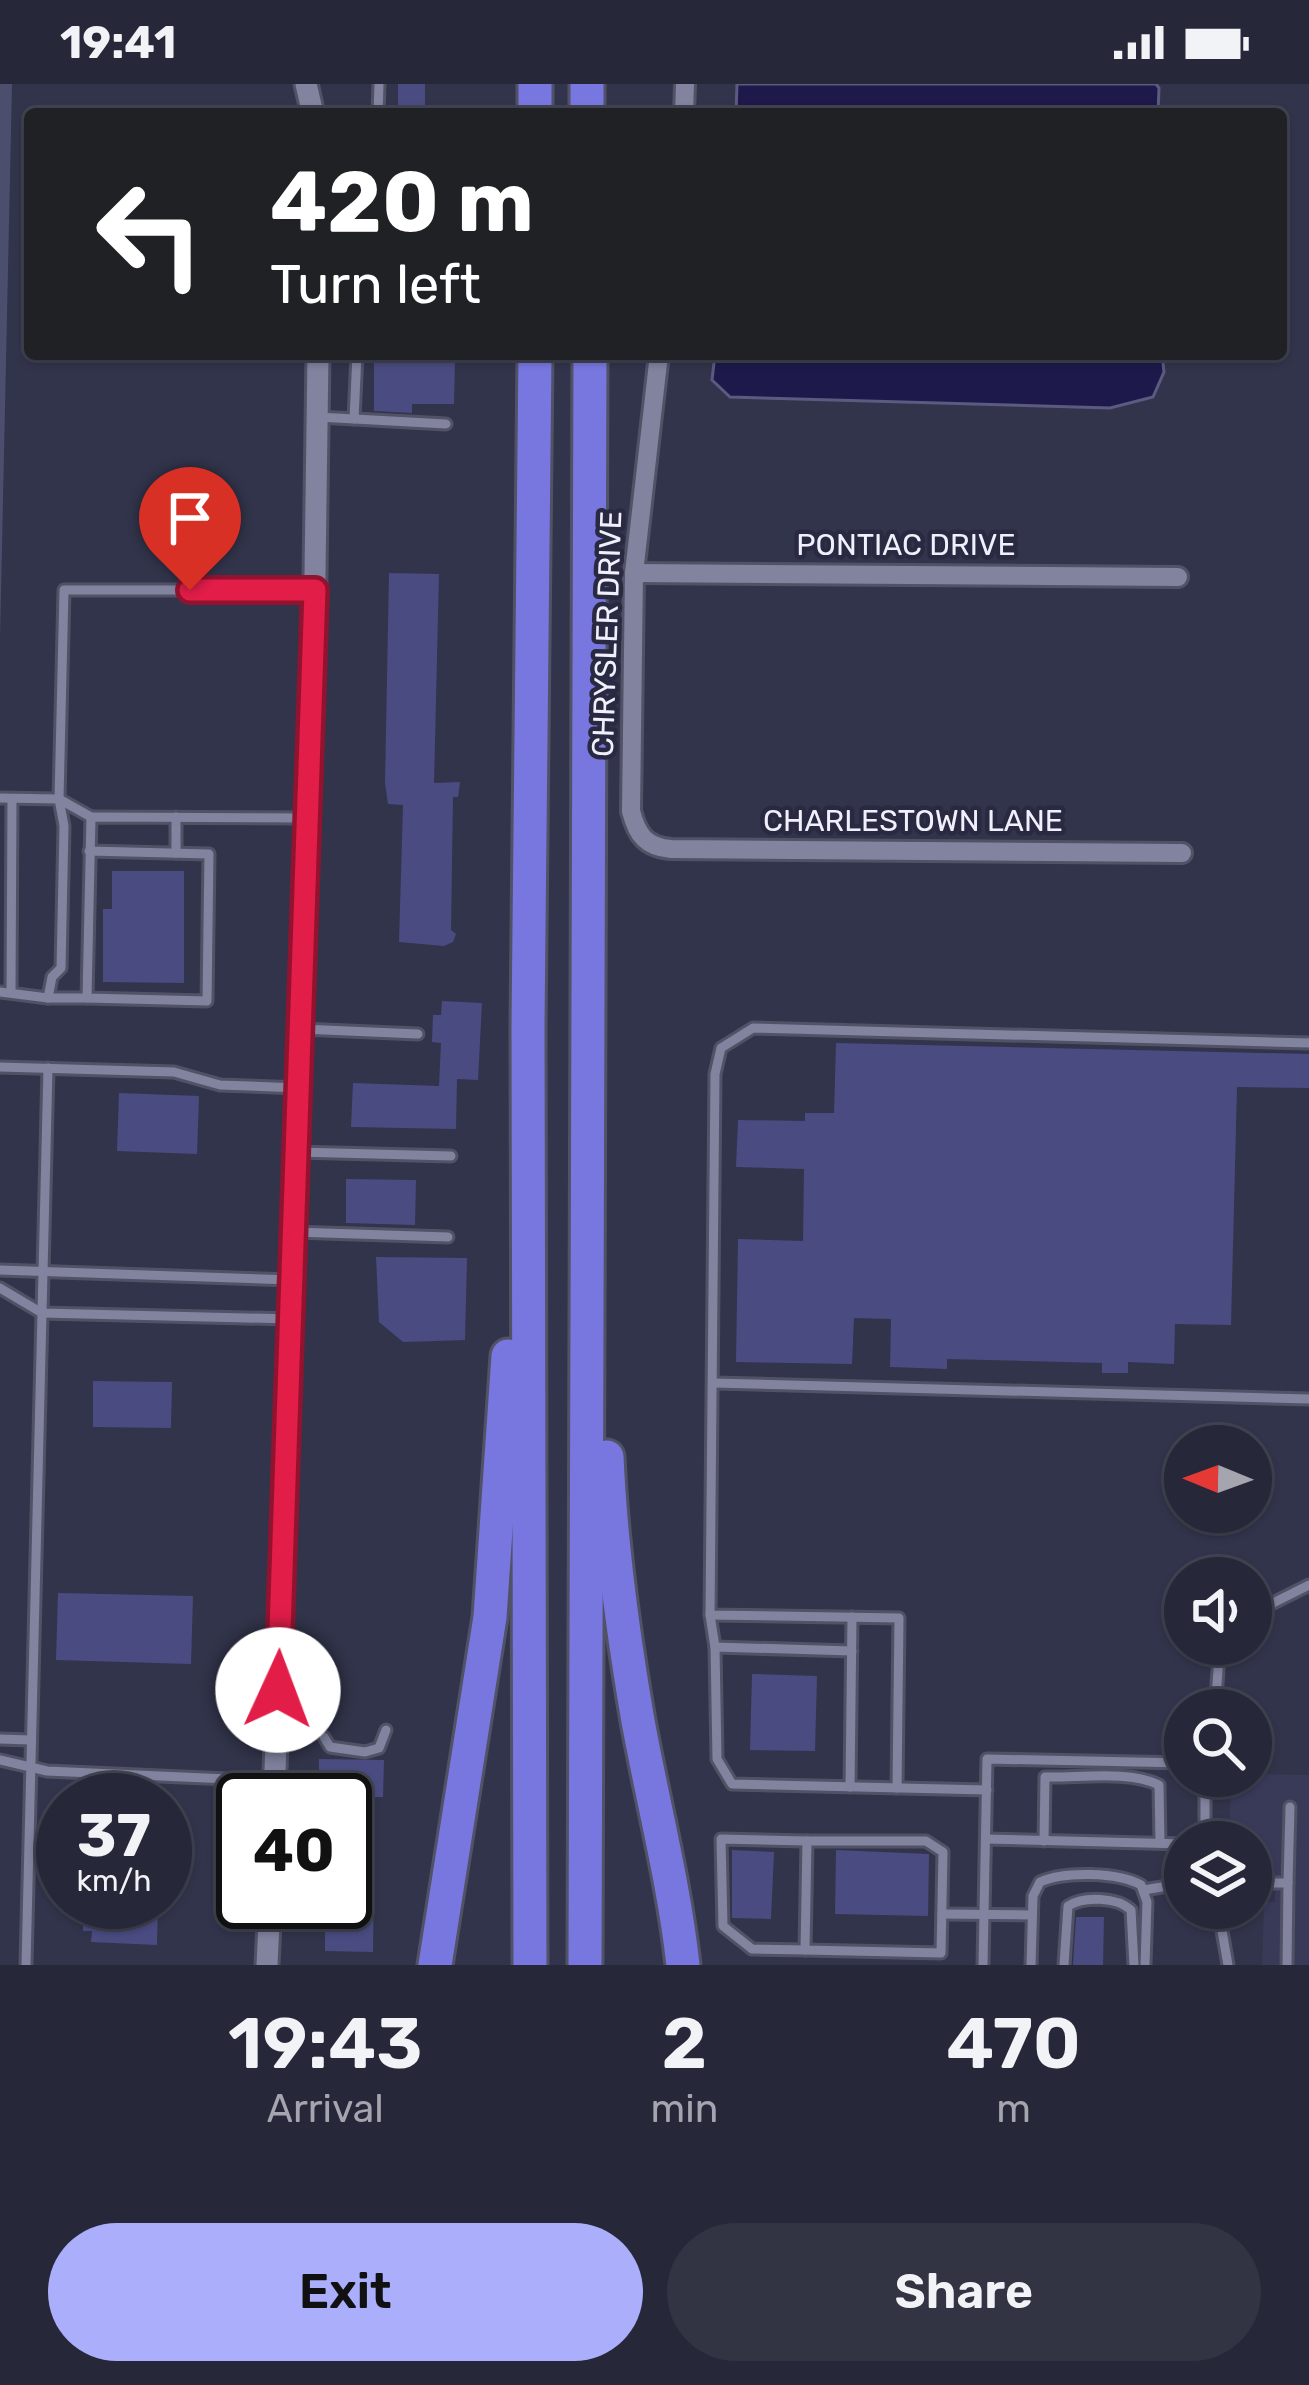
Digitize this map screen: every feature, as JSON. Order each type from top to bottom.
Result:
[{"type":"highway","points":[[530,1965],[528,1024],[535,360]]},
{"type":"highway","points":[[585,1965],[590,360]]},
{"type":"highway","points":[[434,1959],[490,1617],[528,1024]]},
{"type":"highway","points":[[587,1275],[602,1351],[608,1495],[619,1593],[683,1965]]},
{"type":"street","points":[[275,1773],[309,818],[318,360]]},
{"type":"street","name":"CHRYSLER DRIVE","points":[[644,841],[631,812],[634,573],[658,360]]},
{"type":"street","name":"PONTIAC DRIVE","points":[[634,573],[1178,577]]},
{"type":"street","name":"CHARLESTOWN LANE","points":[[644,841],[671,849],[1182,853]]},
{"type":"street","points":[[267,1965],[269,1929]]},
{"type":"lane","points":[[354,419],[357,360]]},
{"type":"lane","points":[[317,417],[446,424]]},
{"type":"lane","points":[[48,998],[52,977],[61,968],[64,590],[315,590]]},
{"type":"lane","points":[[89,851],[209,854],[207,1001],[48,998],[6,992],[6,798],[59,799],[91,817],[309,818]]},
{"type":"lane","points":[[86,998],[91,817]]},
{"type":"lane","points":[[176,818],[176,854]]},
{"type":"lane","points":[[987,1790],[731,1784],[717,1759],[710,1615],[715,1074],[721,1048],[753,1028],[1309,1043]]},
{"type":"lane","points":[[301,1029],[418,1034]]},
{"type":"lane","points":[[0,1067],[174,1072],[220,1085],[299,1088]]},
{"type":"lane","points":[[26,1965],[48,1069]]},
{"type":"lane","points":[[297,1152],[451,1156]]},
{"type":"lane","points":[[294,1232],[448,1237]]},
{"type":"lane","points":[[0,1270],[292,1280]]},
{"type":"lane","points":[[0,1288],[42,1313],[291,1319]]},
{"type":"lane","points":[[714,1383],[1309,1400]]},
{"type":"lane","points":[[1272,1604],[1309,1585]]},
{"type":"lane","points":[[710,1615],[899,1618],[897,1788]]},
{"type":"lane","points":[[850,1787],[852,1617]]},
{"type":"lane","points":[[715,1647],[852,1651]]},
{"type":"lane","points":[[324,1737],[330,1747],[365,1752],[379,1748],[386,1730]]},
{"type":"lane","points":[[0,1739],[31,1740]]},
{"type":"lane","points":[[983,1965],[987,1759],[1164,1763]]},
{"type":"lane","points":[[0,1760],[47,1771],[216,1785]]},
{"type":"lane","points":[[1044,1841],[1045,1777],[1113,1778],[1160,1785],[1160,1844]]},
{"type":"lane","points":[[1071,1778],[1071,1794]]},
{"type":"lane","points":[[1113,1778],[1113,1795]]},
{"type":"lane","points":[[1131,1795],[1132,1779]]},
{"type":"lane","points":[[1287,1965],[1289,1807]]},
{"type":"lane","points":[[986,1839],[1112,1837],[1164,1844]]},
{"type":"lane","points":[[721,1839],[807,1841],[926,1841],[938,1846],[943,1852],[941,1953],[752,1949],[728,1933],[720,1917],[721,1839]]},
{"type":"lane","points":[[806,1950],[807,1841]]},
{"type":"lane","points":[[1031,1965],[1035,1889],[1046,1878],[1124,1878],[1136,1881],[1144,1890],[1145,1965]]},
{"type":"lane","points":[[1272,1883],[1288,1883]]},
{"type":"lane","points":[[1144,1890],[1164,1887]]},
{"type":"lane","points":[[1064,1965],[1068,1906],[1085,1900],[1120,1902],[1131,1910],[1134,1965]]},
{"type":"lane","points":[[942,1914],[1032,1915]]},
{"type":"lane","points":[[1222,1929],[1228,1965]]},
{"type":"lane","points":[[878,1952],[878,1965]]},
{"type":"shaded area","points":[[0,84],[12,84],[0,639]]},
{"type":"shaded area","points":[[737,84],[1156,84],[1159,88],[1158,108],[736,108]]},
{"type":"shaded area","points":[[714,360],[1163,360],[1164,372],[1153,397],[1110,408],[730,397],[712,380]]},
{"type":"shaded area","points":[[1272,1774],[1309,1775],[1309,1965],[1262,1965],[1263,1929],[1272,1929],[1275,1902],[1272,1821],[1230,1821],[1230,1797],[1272,1797]]},
{"type":"building","points":[[398,84],[425,84],[425,108],[398,108]]},
{"type":"building","points":[[374,360],[455,360],[454,404],[412,404],[412,413],[374,411]]},
{"type":"building","points":[[389,573],[439,574],[434,783],[460,782],[458,797],[453,797],[451,930],[456,934],[444,946],[399,942],[403,805],[388,804],[385,783]]},
{"type":"building","points":[[112,871],[184,871],[184,983],[103,982],[103,909],[112,909]]},
{"type":"building","points":[[442,1001],[482,1003],[478,1080],[457,1079],[456,1129],[351,1127],[353,1083],[439,1086],[441,1043],[432,1042],[433,1015],[441,1015]]},
{"type":"building","points":[[836,1043],[1309,1054],[1309,1088],[1237,1087],[1231,1325],[1175,1324],[1174,1364],[1128,1362],[1128,1373],[1102,1373],[1102,1363],[947,1359],[947,1369],[890,1367],[891,1319],[854,1318],[852,1364],[736,1362],[738,1239],[803,1241],[804,1169],[736,1167],[738,1120],[805,1121],[805,1113],[834,1113]]},
{"type":"building","points":[[119,1093],[199,1096],[197,1154],[117,1151]]},
{"type":"building","points":[[346,1179],[416,1180],[415,1225],[346,1223]]},
{"type":"building","points":[[376,1257],[467,1258],[465,1340],[403,1342],[379,1322]]},
{"type":"building","points":[[93,1381],[172,1382],[171,1428],[93,1427]]},
{"type":"building","points":[[58,1593],[193,1596],[191,1664],[56,1660]]},
{"type":"building","points":[[752,1674],[817,1676],[815,1751],[750,1750]]},
{"type":"building","points":[[319,1759],[384,1760],[383,1797],[375,1797],[373,1952],[325,1951],[325,1929],[372,1929],[372,1773],[319,1773]]},
{"type":"building","points":[[732,1850],[774,1852],[771,1919],[732,1918]]},
{"type":"building","points":[[836,1850],[929,1854],[928,1916],[835,1914]]},
{"type":"building","points":[[1076,1917],[1104,1917],[1103,1965],[1073,1965]]},
{"type":"building","points":[[157,1929],[157,1945],[91,1942],[92,1931],[83,1931]]},
{"type":"route","points":[[190,590],[315,590],[278,1690]]}]
